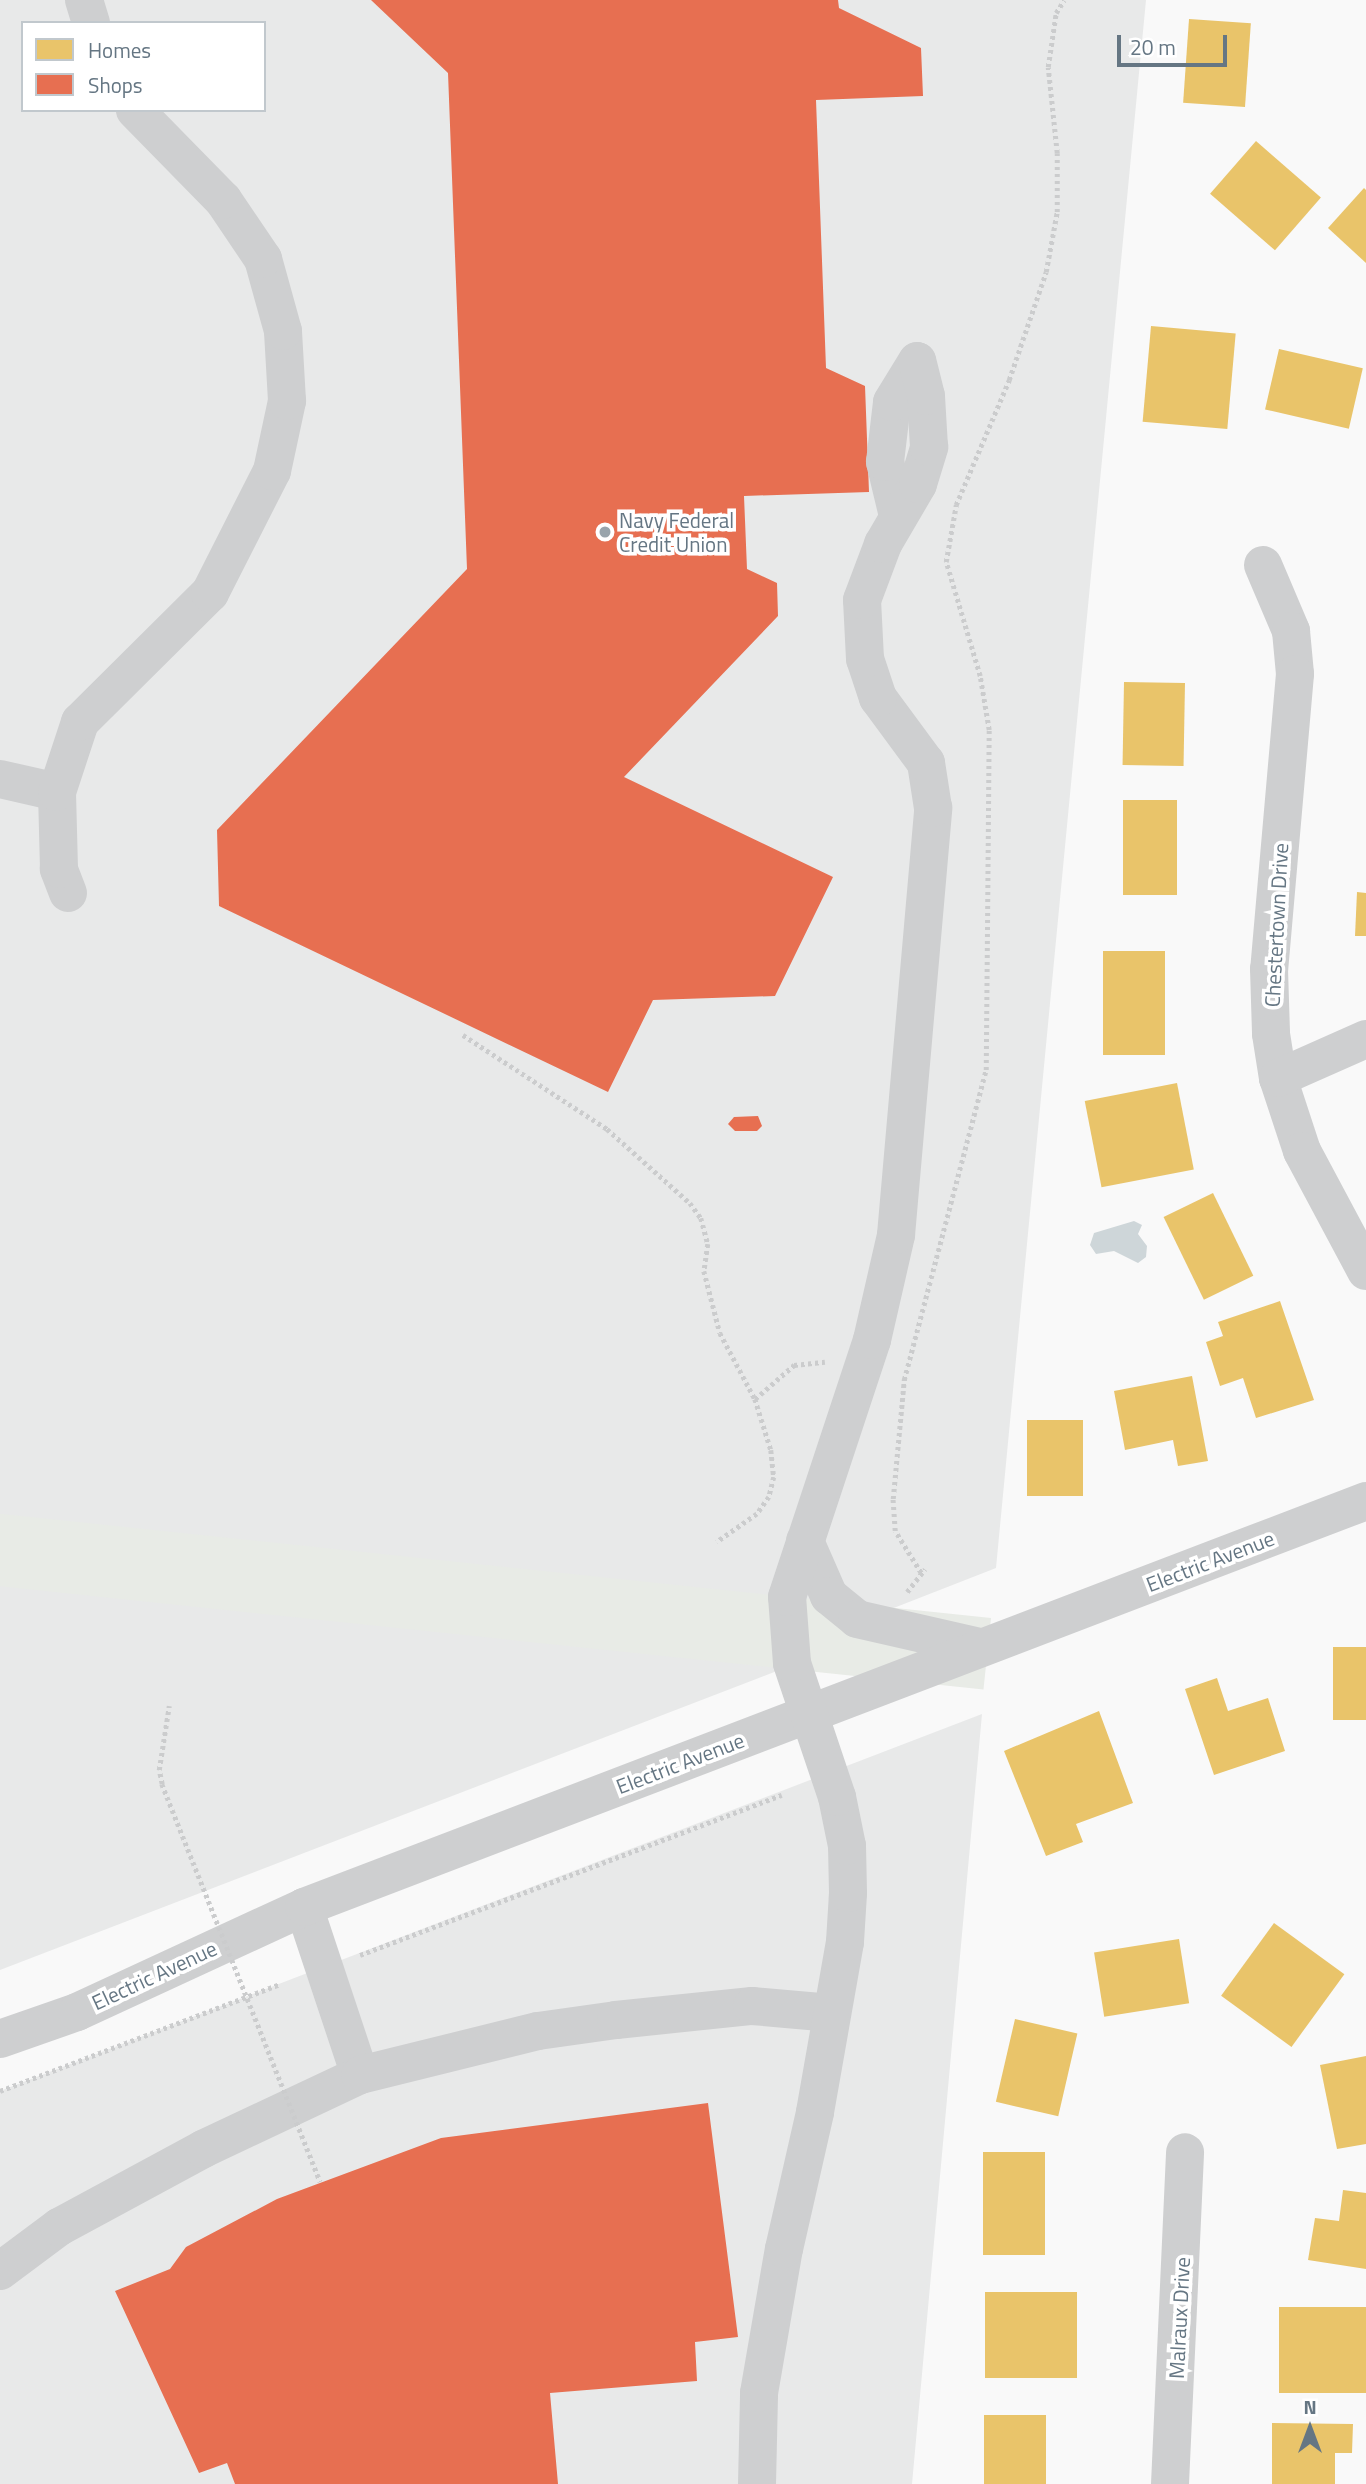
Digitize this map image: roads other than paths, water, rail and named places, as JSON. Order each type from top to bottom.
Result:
[{"type":"street","points":[[84,0],[90,21]]},
{"type":"street","points":[[68,893],[59,869],[57,792],[80,722],[210,593],[272,471],[287,401],[283,331],[263,260],[223,201],[137,112]]},
{"type":"street","points":[[757,2484],[759,2393],[845,1942],[847,1846],[832,1776],[792,1663],[787,1627],[789,1588],[875,1331],[896,1235],[933,807],[926,763],[878,698],[865,659],[862,600],[898,516]]},
{"type":"street","name":"Chestertown Drive","points":[[1263,565],[1291,631],[1295,674],[1269,968],[1271,1034],[1278,1078],[1302,1151],[1366,1271]]},
{"type":"street","points":[[0,779],[57,792]]},
{"type":"street","points":[[1278,1078],[1366,1039]]},
{"type":"street","name":"Electric Avenue","points":[[0,2039],[77,2012],[304,1907],[1366,1501]]},
{"type":"street","points":[[805,1541],[829,1596],[857,1619],[980,1647]]},
{"type":"street","points":[[304,1907],[360,2075]]},
{"type":"street","points":[[0,2272],[59,2227],[191,2155],[360,2075],[538,2031],[615,2020],[752,2006],[832,2013]]},
{"type":"street","name":"Malraux Drive","points":[[1170,2484],[1185,2152]]},
{"type":"place","name":"Navy Federal Credit Union","points":[[605,532]]}]
